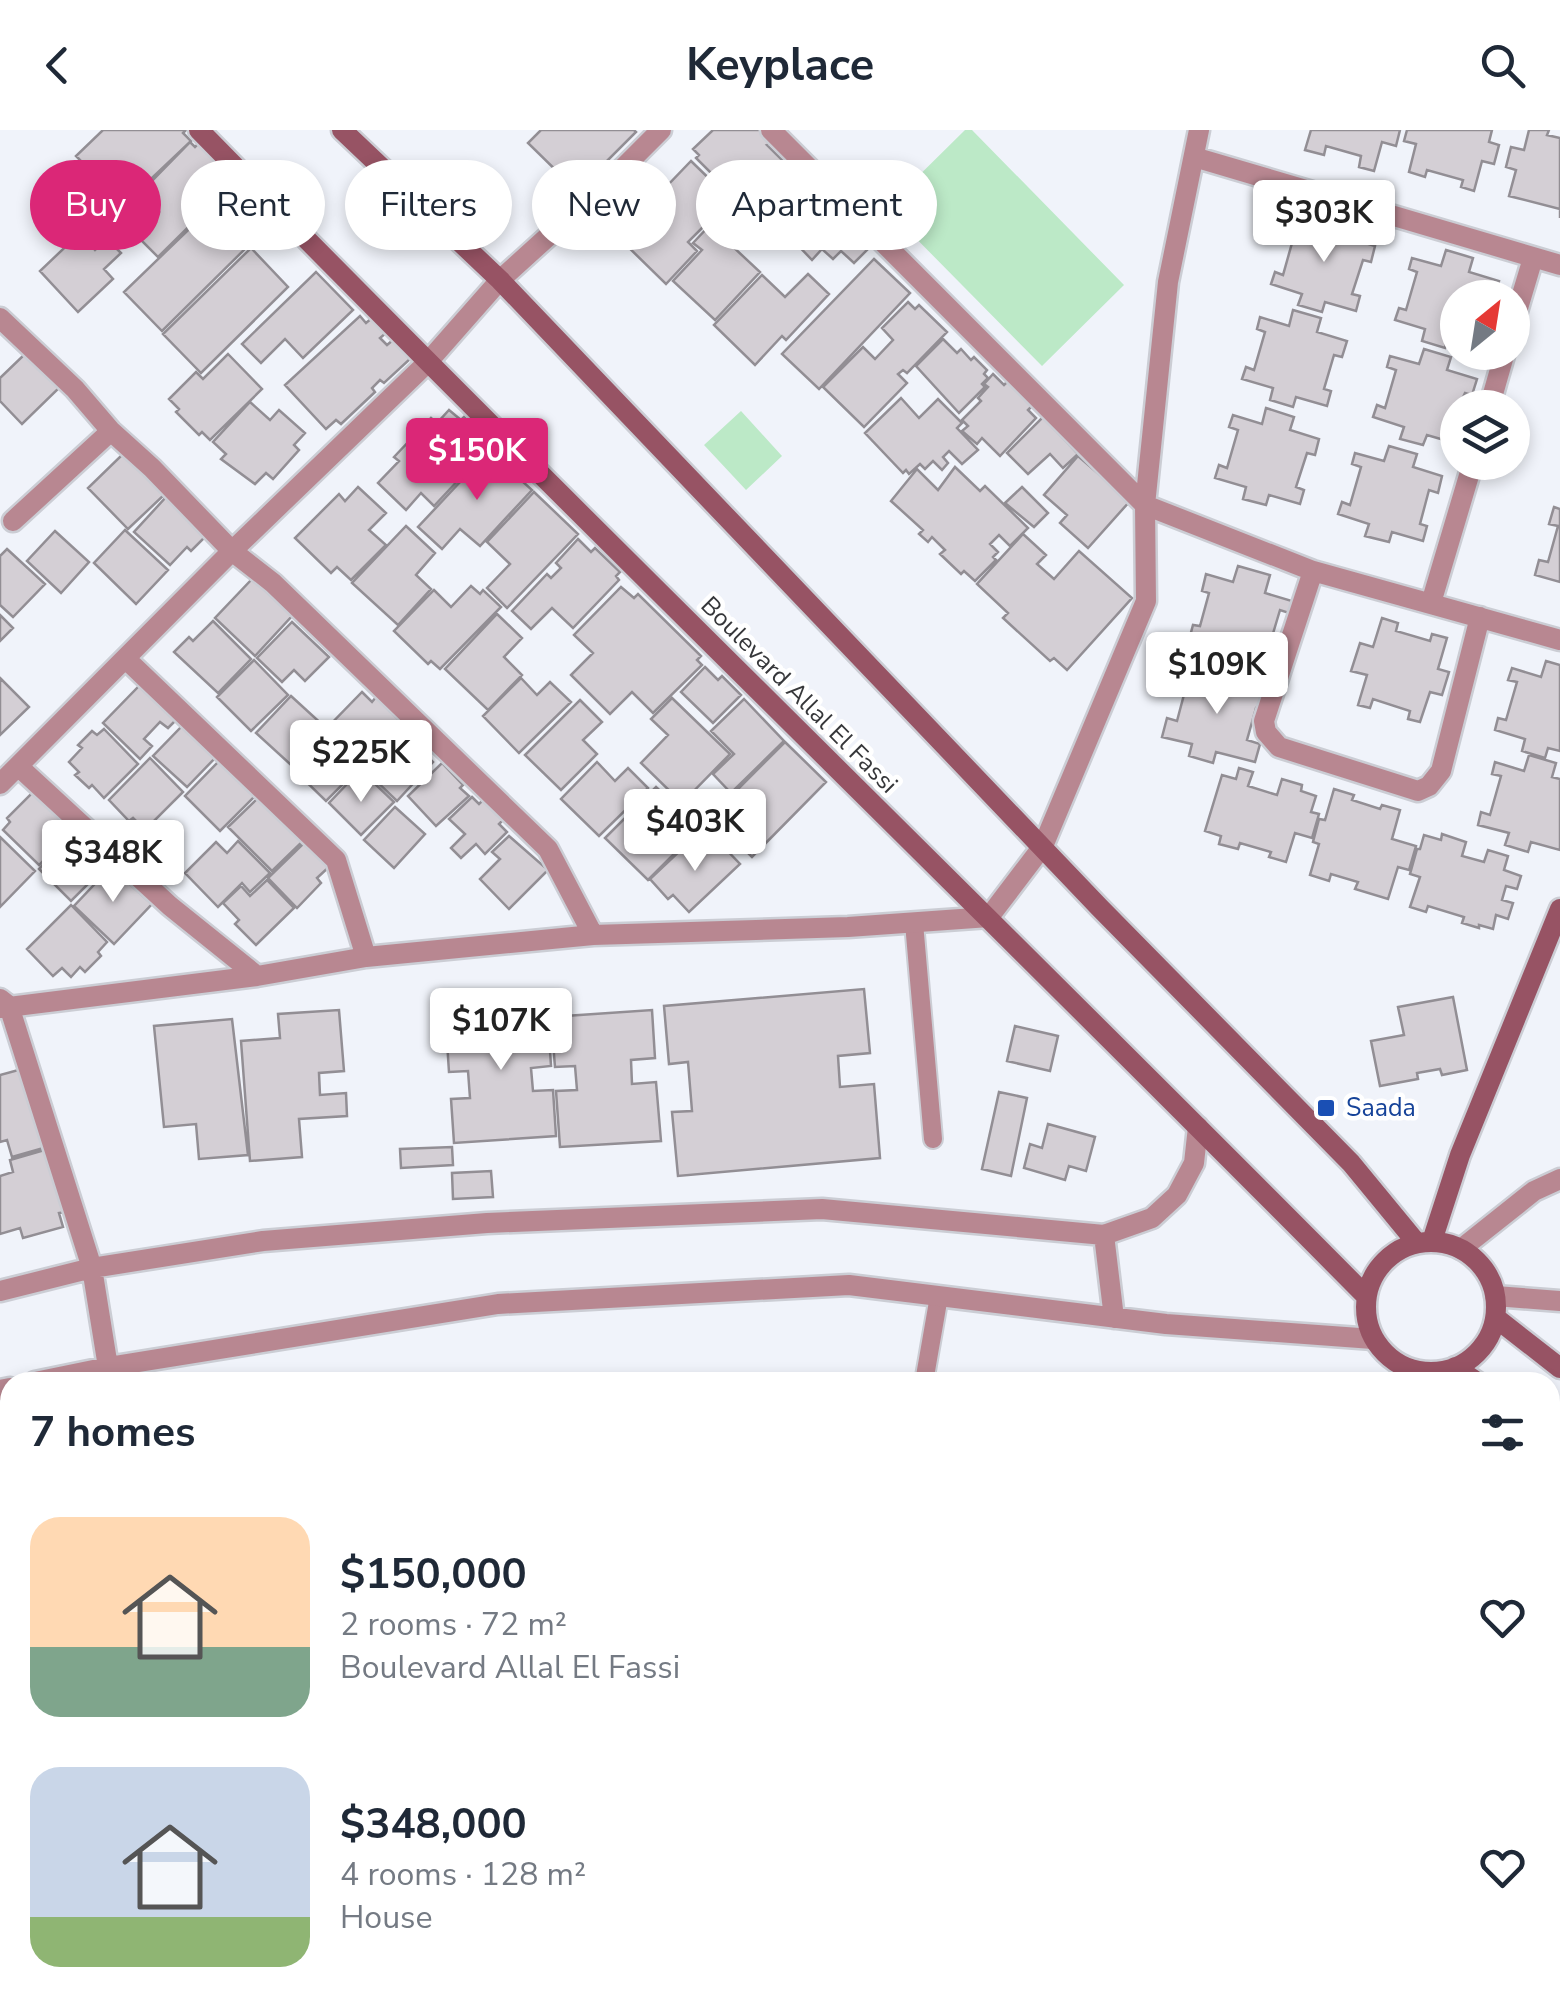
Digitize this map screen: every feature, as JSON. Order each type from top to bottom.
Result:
[{"type":"main road","name":"Boulevard Allal El Fassi","points":[[199,130],[427,363],[1366,1296]]},
{"type":"main road","points":[[342,130],[500,280],[1424,1242]]},
{"type":"main road","points":[[1424,1242],[1560,910]]},
{"type":"main road","points":[[1424,1242],[1461,1248],[1489,1276],[1496,1307],[1482,1348],[1456,1367],[1438,1372],[1418,1371],[1386,1354],[1374,1339],[1365,1310],[1372,1277],[1382,1262],[1398,1250],[1424,1242]]},
{"type":"main road","points":[[1496,1307],[1560,1368]]},
{"type":"main road","points":[[1456,1367],[1463,1372]]},
{"type":"street","points":[[0,784],[232,551],[427,363],[500,280],[661,130]]},
{"type":"street","points":[[772,130],[1145,504],[1313,572],[1560,640]]},
{"type":"street","points":[[110,1372],[92,1268],[3,1004],[257,976],[366,957],[593,935],[988,917],[1043,846],[1146,601],[1145,504],[1168,282],[1200,130]]},
{"type":"street","points":[[1194,157],[1560,265]]},
{"type":"street","points":[[1526,280],[1533,258]]},
{"type":"street","points":[[0,318],[76,390],[111,432],[152,468],[232,551],[273,583],[548,849],[593,935]]},
{"type":"street","points":[[13,521],[111,432]]},
{"type":"street","points":[[1431,603],[1467,480]]},
{"type":"street","points":[[1313,572],[1264,720],[1266,732],[1279,747],[1418,791],[1441,771],[1480,617]]},
{"type":"street","points":[[126,658],[336,860],[366,957]]},
{"type":"street","points":[[19,767],[170,906],[257,976]]},
{"type":"street","points":[[0,1291],[92,1268],[264,1241],[431,1227],[822,1208],[1104,1235],[1152,1218],[1177,1195],[1194,1163],[1198,1127]]},
{"type":"street","points":[[1461,1248],[1534,1192],[1560,1179]]},
{"type":"street","points":[[1104,1235],[1114,1318]]},
{"type":"street","points":[[121,1372],[498,1304],[849,1285],[1114,1318],[1374,1339]]},
{"type":"street","points":[[1496,1307],[1560,1301]]},
{"type":"lane","points":[[914,922],[934,1139]]},
{"type":"lane","points":[[926,1372],[939,1296]]},
{"type":"green space","points":[[965,130],[972,130],[1124,285],[1042,366],[927,250],[937,250],[935,160]]},
{"type":"green space","points":[[741,411],[782,456],[746,490],[704,445]]},
{"type":"building","points":[[103,130],[186,130],[183,133],[191,141],[161,169],[161,160],[80,160],[76,156]]},
{"type":"building","points":[[541,130],[636,132],[608,160],[545,160],[528,143]]},
{"type":"building","points":[[713,130],[760,130],[773,143],[767,145],[782,160],[698,160],[693,149]]},
{"type":"building","points":[[1311,130],[1400,130],[1396,146],[1382,142],[1374,171],[1359,167],[1361,156],[1326,146],[1324,155],[1305,150]]},
{"type":"building","points":[[1407,130],[1492,130],[1489,142],[1499,145],[1494,164],[1482,161],[1474,191],[1461,187],[1463,180],[1427,170],[1425,177],[1409,172],[1416,144],[1404,141]]},
{"type":"building","points":[[1529,130],[1549,130],[1547,135],[1560,138],[1560,209],[1509,196],[1516,170],[1506,167],[1511,147],[1524,150]]},
{"type":"building","points":[[190,142],[195,147],[198,144],[214,160],[181,160],[181,234],[158,257],[151,250],[161,250],[161,172]]},
{"type":"building","points":[[691,161],[696,166],[696,234],[688,242],[697,251],[666,284],[631,250],[676,250],[676,177]]},
{"type":"building","points":[[1322,215],[1350,223],[1346,237],[1375,246],[1371,262],[1363,260],[1352,294],[1360,296],[1356,311],[1325,302],[1322,312],[1298,305],[1302,294],[1271,284],[1275,272],[1283,275],[1294,236],[1285,234],[1289,222],[1318,231]]},
{"type":"building","points":[[181,237],[181,250],[244,250],[162,331],[124,292]]},
{"type":"building","points":[[62,250],[121,253],[104,269],[113,279],[78,312],[40,271]]},
{"type":"building","points":[[249,250],[288,287],[201,373],[163,334]]},
{"type":"building","points":[[702,250],[736,250],[760,272],[715,320],[673,281]]},
{"type":"building","points":[[802,250],[821,250],[812,260]]},
{"type":"building","points":[[823,250],[867,250],[854,263],[841,251],[833,259]]},
{"type":"building","points":[[1446,250],[1473,258],[1469,272],[1496,280],[1440,280],[1440,346],[1422,341],[1425,329],[1395,320],[1399,308],[1406,310],[1417,272],[1409,269],[1412,258],[1441,266]]},
{"type":"building","points":[[874,259],[910,293],[819,389],[782,354]]},
{"type":"building","points":[[316,272],[353,310],[303,358],[285,339],[261,363],[242,344]]},
{"type":"building","points":[[808,274],[829,294],[786,340],[782,336],[755,365],[714,325],[762,275],[785,297]]},
{"type":"building","points":[[908,302],[915,309],[919,305],[947,332],[907,373],[903,370],[898,374],[907,383],[864,427],[823,387],[863,347],[875,359],[893,340],[882,328]]},
{"type":"building","points":[[1293,310],[1321,318],[1317,332],[1347,341],[1342,357],[1334,355],[1324,389],[1331,391],[1327,406],[1296,397],[1293,407],[1270,400],[1273,388],[1242,379],[1246,367],[1254,370],[1265,332],[1257,329],[1260,317],[1289,326]]},
{"type":"building","points":[[360,316],[366,323],[372,318],[386,333],[380,338],[387,345],[393,340],[410,359],[384,383],[380,380],[372,388],[375,392],[341,424],[336,420],[326,429],[285,385]]},
{"type":"building","points":[[943,339],[957,353],[961,349],[987,370],[984,374],[988,378],[982,384],[985,387],[959,413],[916,366]]},
{"type":"building","points":[[1424,349],[1440,354],[1440,370],[1477,379],[1474,390],[1440,390],[1440,439],[1427,435],[1423,445],[1400,439],[1404,427],[1373,417],[1377,405],[1385,408],[1396,370],[1387,367],[1390,356],[1419,364]]},
{"type":"building","points":[[27,352],[60,387],[22,424],[0,401],[0,378]]},
{"type":"building","points":[[228,354],[262,389],[210,440],[202,432],[199,435],[176,412],[179,409],[169,399],[196,372],[203,379]]},
{"type":"building","points":[[993,374],[1004,385],[1008,381],[1033,405],[1028,410],[1036,418],[1000,456],[982,438],[977,444],[962,431],[968,426],[962,420],[981,401],[978,398],[988,387],[984,384]]},
{"type":"building","points":[[901,398],[919,418],[938,399],[962,423],[957,428],[978,450],[962,464],[949,451],[943,457],[948,463],[942,470],[933,461],[925,469],[920,464],[909,474],[906,470],[903,473],[865,433]]},
{"type":"building","points":[[250,402],[270,420],[279,410],[305,433],[294,445],[299,450],[273,479],[266,473],[255,484],[221,459],[226,454],[213,442]]},
{"type":"building","points":[[1266,408],[1294,417],[1290,430],[1319,439],[1315,455],[1307,453],[1296,487],[1304,490],[1300,504],[1269,495],[1266,505],[1243,499],[1246,487],[1215,478],[1219,465],[1227,468],[1238,430],[1229,427],[1233,415],[1262,424]]},
{"type":"building","points":[[449,410],[461,420],[464,417],[492,444],[434,506],[421,493],[406,510],[378,483],[399,461],[394,457],[431,418],[437,423]]},
{"type":"building","points":[[1043,417],[1078,454],[1063,468],[1050,454],[1028,474],[1007,453]]},
{"type":"building","points":[[1389,446],[1417,454],[1413,467],[1440,475],[1438,493],[1429,490],[1420,524],[1427,526],[1423,541],[1392,532],[1389,542],[1365,536],[1369,524],[1338,514],[1342,502],[1350,505],[1361,467],[1352,464],[1355,453],[1384,461]]},
{"type":"building","points":[[489,451],[532,490],[480,546],[460,529],[442,549],[418,527]]},
{"type":"building","points":[[124,453],[165,494],[128,529],[88,488]]},
{"type":"building","points":[[1078,456],[1130,501],[1088,548],[1060,523],[1067,515],[1044,495]]},
{"type":"building","points":[[955,467],[980,491],[985,486],[1028,528],[1010,546],[999,535],[990,544],[998,552],[993,557],[996,560],[975,581],[964,571],[961,574],[940,554],[945,550],[932,537],[928,542],[919,534],[923,530],[891,501],[917,469],[938,490]]},
{"type":"building","points":[[358,487],[386,513],[369,530],[386,545],[351,580],[337,567],[331,573],[295,538],[339,494],[345,501]]},
{"type":"building","points":[[1022,487],[1048,513],[1034,527],[1005,503]]},
{"type":"building","points":[[534,492],[578,534],[507,608],[487,588],[510,564],[487,542]]},
{"type":"building","points":[[167,496],[208,534],[191,551],[187,547],[170,565],[134,532]]},
{"type":"building","points":[[1554,507],[1560,509],[1560,582],[1535,575],[1539,560],[1548,562],[1558,526],[1549,524]]},
{"type":"building","points":[[406,526],[435,553],[416,575],[431,589],[398,625],[352,583]]},
{"type":"building","points":[[125,530],[168,570],[136,604],[94,563]]},
{"type":"building","points":[[55,531],[89,562],[61,593],[27,561]]},
{"type":"building","points":[[1023,534],[1046,555],[1037,564],[1054,579],[1079,551],[1132,598],[1067,670],[1054,658],[1050,661],[1003,618],[1008,613],[977,584]]},
{"type":"building","points":[[578,539],[591,552],[595,548],[620,572],[616,576],[619,580],[573,628],[552,608],[531,629],[512,611],[547,574],[551,578],[561,568],[556,563]]},
{"type":"building","points":[[7,549],[45,584],[13,617],[0,605],[0,556]]},
{"type":"building","points":[[1238,566],[1270,575],[1265,593],[1292,601],[1289,613],[1280,610],[1269,647],[1281,651],[1277,666],[1247,657],[1243,672],[1216,664],[1221,649],[1189,640],[1193,625],[1200,626],[1209,593],[1202,591],[1206,574],[1233,582]]},
{"type":"building","points":[[253,578],[292,616],[255,656],[215,618]]},
{"type":"building","points":[[471,586],[480,594],[483,590],[501,607],[440,669],[431,661],[428,664],[394,631],[434,590],[451,607]]},
{"type":"building","points":[[621,587],[634,598],[638,594],[701,656],[697,660],[702,665],[653,713],[632,692],[610,714],[571,675],[593,653],[574,635]]},
{"type":"building","points":[[497,614],[522,638],[504,657],[522,675],[488,710],[445,669]]},
{"type":"building","points":[[0,615],[13,628],[0,641]]},
{"type":"building","points":[[1382,618],[1398,623],[1396,631],[1430,641],[1432,634],[1447,638],[1438,669],[1449,672],[1442,695],[1430,692],[1420,722],[1408,719],[1410,711],[1373,699],[1370,708],[1358,705],[1367,675],[1351,671],[1360,643],[1373,647]]},
{"type":"building","points":[[213,621],[251,659],[218,693],[174,652],[189,637],[193,641]]},
{"type":"building","points":[[292,622],[329,657],[305,681],[294,670],[282,682],[257,658]]},
{"type":"building","points":[[254,660],[288,695],[251,731],[217,697]]},
{"type":"building","points":[[1546,661],[1560,665],[1560,751],[1548,748],[1545,758],[1522,751],[1525,739],[1495,730],[1498,718],[1506,720],[1517,682],[1508,680],[1512,668],[1541,677]]},
{"type":"building","points":[[705,667],[718,680],[722,676],[741,695],[713,723],[681,692]]},
{"type":"building","points":[[1217,667],[1238,673],[1235,685],[1271,695],[1266,711],[1256,708],[1247,740],[1260,744],[1255,762],[1216,752],[1213,763],[1189,756],[1192,744],[1162,737],[1167,718],[1177,721],[1186,687],[1178,684],[1182,671],[1213,680]]},
{"type":"building","points":[[0,678],[29,707],[0,735]]},
{"type":"building","points":[[521,678],[537,695],[550,682],[571,702],[519,753],[483,716]]},
{"type":"building","points":[[139,686],[176,720],[168,728],[160,722],[144,739],[152,746],[140,759],[103,723]]},
{"type":"building","points":[[362,692],[372,702],[376,697],[404,725],[376,755],[362,741],[351,752],[327,728]]},
{"type":"building","points":[[291,696],[325,727],[290,764],[256,733]]},
{"type":"building","points":[[672,698],[730,754],[682,803],[641,763],[668,735],[651,719]]},
{"type":"building","points":[[744,699],[784,741],[731,793],[713,774],[734,754],[711,731]]},
{"type":"building","points":[[580,700],[602,722],[583,740],[597,754],[561,790],[525,755]]},
{"type":"building","points":[[184,724],[218,755],[187,787],[153,756]]},
{"type":"building","points":[[104,729],[138,764],[104,798],[75,775],[79,772],[69,762],[92,731],[97,735]]},
{"type":"building","points":[[402,731],[433,762],[397,801],[373,778],[386,765],[377,757]]},
{"type":"building","points":[[327,732],[348,752],[334,766],[348,779],[326,801],[292,768]]},
{"type":"building","points":[[785,742],[826,782],[752,857],[729,834],[751,812],[733,794]]},
{"type":"building","points":[[1529,755],[1556,763],[1552,777],[1560,779],[1560,850],[1531,842],[1528,852],[1505,845],[1509,833],[1478,825],[1481,812],[1490,815],[1501,776],[1492,774],[1495,762],[1524,771]]},
{"type":"building","points":[[150,758],[183,792],[145,830],[133,818],[129,821],[109,800]]},
{"type":"building","points":[[220,760],[257,794],[220,831],[185,796]]},
{"type":"building","points":[[597,762],[615,781],[628,768],[648,788],[599,836],[561,799]]},
{"type":"building","points":[[442,763],[469,796],[436,826],[408,796]]},
{"type":"building","points":[[1239,768],[1253,772],[1248,786],[1277,795],[1282,779],[1302,785],[1301,791],[1316,796],[1311,812],[1319,814],[1312,838],[1295,833],[1286,862],[1269,857],[1271,852],[1240,843],[1238,849],[1219,844],[1221,836],[1205,831],[1222,775],[1236,779]]},
{"type":"building","points":[[372,781],[394,802],[361,835],[329,803],[349,782],[360,793]]},
{"type":"building","points":[[38,787],[73,830],[39,865],[3,830],[10,822],[7,818]]},
{"type":"building","points":[[656,787],[676,806],[660,822],[683,845],[648,880],[605,838]]},
{"type":"building","points":[[1334,789],[1380,809],[1382,805],[1400,810],[1392,839],[1416,846],[1409,870],[1398,867],[1388,899],[1355,889],[1358,882],[1331,874],[1329,881],[1310,875],[1319,844],[1313,842],[1319,819],[1325,820]]},
{"type":"building","points":[[259,797],[303,841],[272,871],[228,827]]},
{"type":"building","points":[[472,797],[479,804],[483,800],[503,820],[499,824],[507,832],[485,854],[476,844],[461,858],[451,848],[465,834],[449,819]]},
{"type":"building","points":[[395,807],[425,834],[394,868],[364,840]]},
{"type":"building","points":[[75,830],[109,863],[71,901],[39,869]]},
{"type":"building","points":[[1442,834],[1466,842],[1462,856],[1484,862],[1488,850],[1508,856],[1504,870],[1521,876],[1517,889],[1506,886],[1502,900],[1513,903],[1508,919],[1496,915],[1493,929],[1462,923],[1464,917],[1428,906],[1426,912],[1410,907],[1420,877],[1410,874],[1417,849],[1424,835],[1441,840]]},
{"type":"building","points":[[509,836],[548,870],[509,909],[480,879],[500,859],[492,852]]},
{"type":"building","points":[[0,837],[35,871],[0,907]]},
{"type":"building","points":[[716,839],[740,864],[689,912],[673,895],[668,899],[650,879],[686,845],[697,856]]},
{"type":"building","points":[[238,841],[270,873],[250,892],[242,883],[218,907],[185,873],[216,842],[227,853]]},
{"type":"building","points":[[306,841],[330,866],[317,878],[321,883],[297,908],[268,878]]},
{"type":"building","points":[[111,867],[152,904],[114,944],[74,906]]},
{"type":"building","points":[[267,880],[294,908],[256,945],[235,924],[239,920],[223,903],[241,886],[250,896]]},
{"type":"building","points":[[71,905],[107,942],[98,952],[101,956],[85,972],[80,967],[71,977],[62,968],[53,976],[27,949]]},
{"type":"building","points":[[864,989],[870,1053],[838,1056],[840,1087],[874,1084],[880,1158],[678,1176],[672,1112],[692,1111],[688,1062],[669,1064],[664,1006]]},
{"type":"building","points":[[1453,997],[1467,1070],[1442,1075],[1440,1069],[1417,1073],[1418,1079],[1380,1086],[1371,1041],[1404,1035],[1398,1007]]},
{"type":"building","points":[[547,1004],[551,1066],[531,1068],[533,1091],[553,1090],[556,1136],[454,1143],[451,1099],[470,1098],[468,1071],[449,1072],[445,1011]]},
{"type":"building","points":[[339,1010],[344,1071],[319,1073],[320,1095],[346,1093],[347,1116],[299,1119],[302,1157],[250,1161],[241,1041],[280,1038],[278,1014]]},
{"type":"building","points":[[652,1010],[655,1058],[631,1060],[632,1084],[656,1082],[661,1141],[560,1147],[556,1091],[577,1090],[575,1066],[555,1067],[551,1017]]},
{"type":"building","points":[[232,1019],[248,1155],[199,1159],[196,1124],[164,1127],[154,1026]]},
{"type":"building","points":[[1015,1026],[1058,1036],[1050,1071],[1007,1061]]},
{"type":"building","points":[[22,1069],[47,1147],[12,1157],[7,1140],[0,1142],[0,1075]]},
{"type":"building","points":[[999,1092],[1027,1098],[1011,1176],[982,1169]]},
{"type":"building","points":[[1048,1124],[1095,1137],[1086,1171],[1069,1166],[1065,1180],[1024,1168],[1030,1144],[1042,1148]]},
{"type":"building","points":[[452,1147],[453,1165],[401,1168],[400,1149]]},
{"type":"building","points":[[48,1149],[66,1212],[59,1213],[63,1227],[23,1238],[20,1228],[0,1234],[0,1176],[13,1172],[10,1160]]},
{"type":"building","points":[[491,1171],[493,1197],[453,1199],[452,1173]]},
{"type":"place","name":"Saada","points":[[1326,1108]]}]
